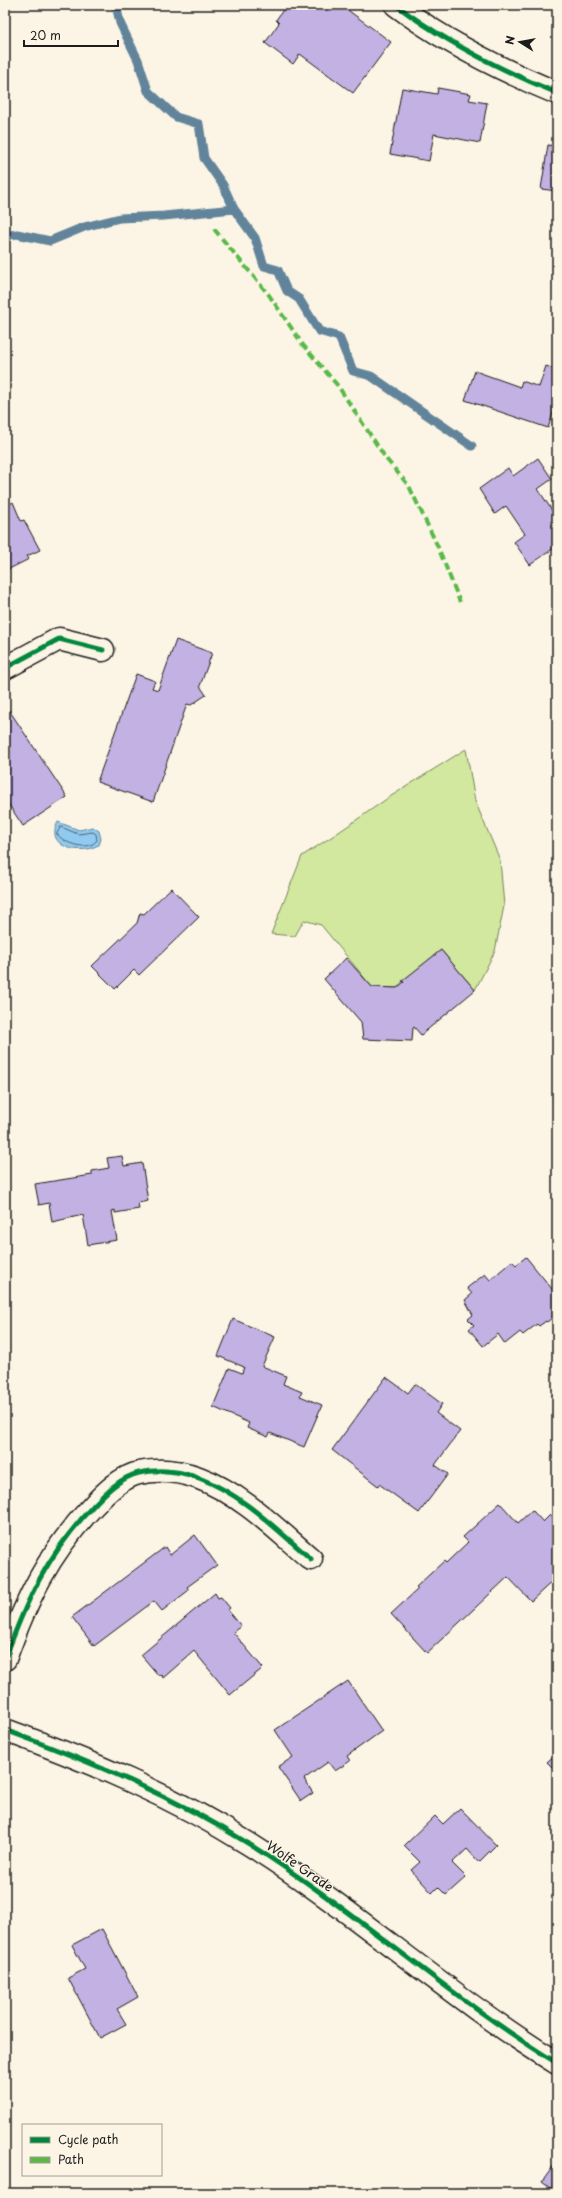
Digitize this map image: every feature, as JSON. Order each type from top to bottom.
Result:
[{"type":"street","points":[[396,5],[472,53],[557,93]]},
{"type":"street","points":[[5,668],[59,639],[103,650]]},
{"type":"street","points":[[5,1659],[30,1594],[59,1546],[100,1498],[124,1480],[138,1473],[168,1471],[198,1478],[214,1485],[242,1502],[311,1559]]},
{"type":"street","name":"Wolfe Grade","points":[[5,1730],[104,1769],[159,1794],[242,1840],[303,1881],[462,1999],[557,2063]]},
{"type":"green space","points":[[466,749],[475,801],[500,860],[504,906],[495,951],[475,990],[441,950],[403,981],[397,988],[372,987],[321,925],[304,920],[295,936],[271,934],[302,856],[388,798]]},
{"type":"water","points":[[58,822],[79,830],[93,827],[99,831],[101,839],[99,845],[90,849],[80,850],[67,847],[57,841],[55,836],[55,829]]},
{"type":"building","points":[[293,5],[341,5],[391,42],[353,93],[300,54],[293,64],[265,43],[279,23],[276,20],[285,7],[289,10]]},
{"type":"building","points":[[402,88],[437,94],[438,88],[471,94],[469,100],[487,103],[480,143],[434,134],[429,161],[390,154]]},
{"type":"building","points":[[548,145],[557,146],[557,191],[541,189]]},
{"type":"building","points":[[546,366],[557,370],[557,401],[548,428],[465,400],[475,371],[520,387],[522,381],[539,387]]},
{"type":"building","points":[[538,458],[552,479],[538,489],[553,512],[557,510],[557,546],[530,565],[514,542],[525,534],[506,506],[495,514],[479,489],[508,468],[513,476]]},
{"type":"building","points":[[13,502],[21,521],[24,520],[40,550],[27,556],[29,559],[5,571],[5,507]]},
{"type":"building","points":[[176,640],[212,653],[200,686],[206,695],[191,705],[187,704],[153,802],[97,782],[136,674],[155,681],[152,688],[158,690]]},
{"type":"building","points":[[9,710],[67,797],[23,826],[5,799],[5,713]]},
{"type":"building","points":[[171,888],[199,917],[139,975],[134,970],[115,989],[92,966],[137,923],[140,913],[144,914]]},
{"type":"building","points":[[441,950],[475,990],[421,1035],[414,1027],[412,1041],[363,1039],[361,1022],[324,979],[346,958],[372,987],[397,988],[404,982],[402,981]]},
{"type":"building","points":[[122,1156],[124,1166],[142,1163],[148,1201],[138,1203],[139,1209],[115,1213],[115,1210],[112,1211],[117,1240],[88,1245],[83,1215],[52,1222],[49,1203],[39,1205],[35,1184],[92,1175],[92,1171],[109,1168],[107,1158]]},
{"type":"building","points":[[526,1257],[557,1295],[557,1314],[539,1326],[537,1324],[523,1335],[520,1332],[505,1344],[498,1334],[483,1346],[469,1329],[474,1325],[468,1319],[473,1315],[465,1300],[472,1294],[467,1288],[485,1274],[490,1280],[512,1261],[516,1265]]},
{"type":"building","points":[[233,1319],[275,1337],[262,1366],[286,1376],[283,1384],[302,1392],[300,1396],[322,1405],[304,1447],[270,1433],[268,1437],[247,1428],[249,1423],[213,1407],[229,1368],[242,1373],[244,1367],[218,1356]]},
{"type":"building","points":[[386,1377],[408,1393],[415,1384],[442,1404],[436,1413],[460,1431],[435,1465],[448,1474],[419,1513],[379,1484],[378,1486],[332,1450]]},
{"type":"building","points":[[500,1503],[518,1523],[532,1510],[543,1522],[550,1515],[557,1522],[557,1577],[531,1601],[508,1577],[427,1653],[391,1614],[418,1589],[416,1587],[444,1561],[446,1563],[468,1542],[463,1537]]},
{"type":"building","points":[[195,1535],[217,1565],[187,1587],[189,1590],[162,1611],[154,1601],[94,1646],[72,1617],[165,1547],[170,1555]]},
{"type":"building","points":[[215,1593],[218,1598],[221,1597],[230,1608],[228,1610],[241,1626],[233,1632],[263,1668],[230,1695],[194,1651],[163,1678],[162,1675],[159,1676],[141,1655]]},
{"type":"building","points":[[348,1681],[382,1731],[347,1756],[350,1761],[335,1771],[328,1762],[304,1779],[313,1793],[301,1801],[278,1767],[293,1757],[275,1730]]},
{"type":"building","points":[[557,1753],[557,1772],[547,1762]]},
{"type":"building","points":[[460,1808],[496,1845],[479,1862],[467,1849],[452,1863],[466,1877],[446,1895],[438,1887],[432,1893],[411,1870],[420,1862],[404,1846],[435,1816],[443,1824]]},
{"type":"building","points":[[102,1929],[138,1997],[117,2009],[126,2024],[100,2038],[68,1978],[85,1969],[72,1945]]},
{"type":"building","points":[[557,2161],[557,2193],[542,2182]]},
{"type":"waterway","points":[[116,5],[120,23],[138,60],[148,91],[176,117],[199,124],[204,158],[223,185],[234,209],[255,238],[264,266],[278,270],[287,291],[299,299],[319,331],[339,337],[353,371],[371,376],[472,446]]},
{"type":"waterway","points":[[5,236],[17,234],[50,241],[84,227],[120,218],[164,216],[234,209]]},
{"type":"marked path","points":[[214,229],[269,295],[303,345],[338,386],[387,460],[409,486],[438,547],[460,602]]},
{"type":"cycle path","points":[[396,5],[434,31],[494,65],[557,93]]},
{"type":"cycle path","points":[[5,668],[59,639],[103,650]]},
{"type":"cycle path","points":[[5,1659],[31,1596],[51,1559],[77,1524],[93,1506],[114,1486],[132,1475],[154,1471],[177,1472],[199,1478],[215,1485],[244,1503],[311,1559]]},
{"type":"cycle path","points":[[5,1730],[68,1754],[161,1795],[191,1810],[249,1844],[327,1897],[478,2010],[557,2063]]}]
